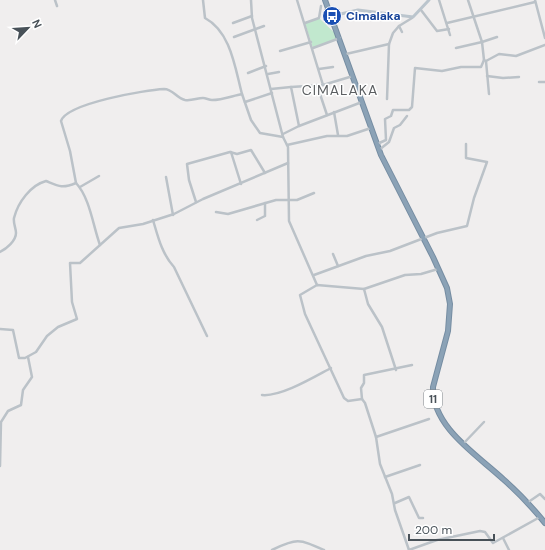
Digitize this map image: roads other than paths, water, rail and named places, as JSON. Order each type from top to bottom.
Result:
[{"type":"highway","name":"11","points":[[325,0],[346,54],[379,150],[439,269],[449,296],[450,313],[448,331],[435,378],[433,395],[440,415],[464,444],[503,479],[545,523]]},
{"type":"street","points":[[55,0],[57,6]]},
{"type":"street","points":[[203,0],[204,17],[213,22],[231,51],[242,94],[251,120],[260,133],[283,135],[299,126],[362,102]]},
{"type":"street","points":[[250,0],[252,16],[283,135],[287,145],[289,221],[314,275],[317,285]]},
{"type":"street","points":[[297,0],[323,84]]},
{"type":"street","points":[[387,99],[388,44],[393,33],[399,26],[421,10],[429,0]]},
{"type":"street","points":[[439,0],[450,34]]},
{"type":"street","points":[[468,0],[482,42],[489,94]]},
{"type":"street","points":[[447,23],[535,1],[545,38]]},
{"type":"street","points":[[305,23],[319,18],[321,6]]},
{"type":"street","points":[[332,16],[358,10],[410,17]]},
{"type":"street","points":[[421,10],[437,31],[449,29]]},
{"type":"street","points":[[233,23],[252,16]]},
{"type":"street","points":[[234,37],[264,26]]},
{"type":"street","points":[[399,26],[402,32]]},
{"type":"street","points":[[456,48],[482,42],[498,36]]},
{"type":"street","points":[[313,48],[340,38]]},
{"type":"street","points":[[280,51],[311,42]]},
{"type":"street","points":[[346,54],[388,44]]},
{"type":"street","points":[[377,144],[386,140],[386,119],[392,116],[393,110],[410,110],[412,107],[415,68],[437,71],[461,67],[481,67],[485,60],[499,54],[516,56],[545,45]]},
{"type":"street","points":[[248,73],[266,66]]},
{"type":"street","points":[[319,68],[332,67]]},
{"type":"street","points":[[268,74],[279,72]]},
{"type":"street","points":[[271,89],[317,85],[353,76]]},
{"type":"street","points":[[487,76],[503,78],[519,77]]},
{"type":"street","points":[[539,82],[545,82]]},
{"type":"street","points":[[317,85],[327,115]]},
{"type":"street","points":[[291,87],[299,126]]},
{"type":"street","points":[[100,245],[80,187],[76,183],[70,151],[61,124],[62,118],[88,104],[122,95],[161,90],[171,91],[179,98],[188,100],[204,98],[211,100],[242,94]]},
{"type":"street","points":[[245,102],[272,93]]},
{"type":"street","points":[[334,112],[338,135]]},
{"type":"street","points":[[379,150],[389,142],[392,130],[408,116]]},
{"type":"street","points":[[287,145],[322,136],[347,136],[371,128]]},
{"type":"street","points":[[314,275],[366,256],[390,251],[423,238],[467,226],[474,198],[487,162],[466,158],[466,144]]},
{"type":"street","points":[[196,202],[186,164],[231,152],[237,154],[252,150],[265,173]]},
{"type":"street","points":[[231,152],[241,184]]},
{"type":"street","points":[[0,329],[12,328],[18,357],[28,357],[36,352],[47,336],[58,327],[77,319],[72,302],[69,263],[80,262],[119,228],[143,224],[173,215],[196,202],[288,164]]},
{"type":"street","points":[[80,187],[99,176]]},
{"type":"street","points":[[166,177],[173,215]]},
{"type":"street","points":[[0,252],[9,246],[16,236],[14,220],[18,206],[34,187],[46,181],[54,186],[61,187],[76,183]]},
{"type":"street","points":[[216,212],[228,214],[276,200],[302,199],[314,193]]},
{"type":"street","points":[[257,220],[265,216],[265,203]]},
{"type":"street","points":[[153,220],[168,262],[174,267],[207,336]]},
{"type":"street","points":[[333,254],[338,266]]},
{"type":"street","points":[[362,399],[346,400],[305,314],[300,296],[301,294],[317,285],[364,289],[405,275],[421,274],[439,269]]},
{"type":"street","points":[[364,289],[368,304],[382,327],[396,370]]},
{"type":"street","points":[[0,466],[1,422],[8,411],[21,405],[23,390],[32,377],[28,357]]},
{"type":"street","points":[[412,365],[396,370],[363,376],[364,383],[361,388],[362,399],[376,437],[380,464],[395,503],[408,550],[437,540],[480,531],[487,534],[492,543],[504,538],[540,517]]},
{"type":"street","points":[[262,395],[271,395],[286,390],[331,368]]},
{"type":"street","points":[[376,437],[429,419]]},
{"type":"street","points":[[464,444],[484,422]]},
{"type":"street","points":[[385,477],[420,465]]},
{"type":"street","points":[[527,503],[540,494],[545,499]]},
{"type":"street","points":[[395,503],[409,497],[418,518],[423,518]]},
{"type":"street","points":[[504,538],[509,550]]},
{"type":"street","points":[[272,550],[284,544],[298,540],[324,550]]},
{"type":"place","name":"Cimalaka","points":[[332,16]]},
{"type":"district","name":"CIMALAKA","points":[[340,90]]}]
